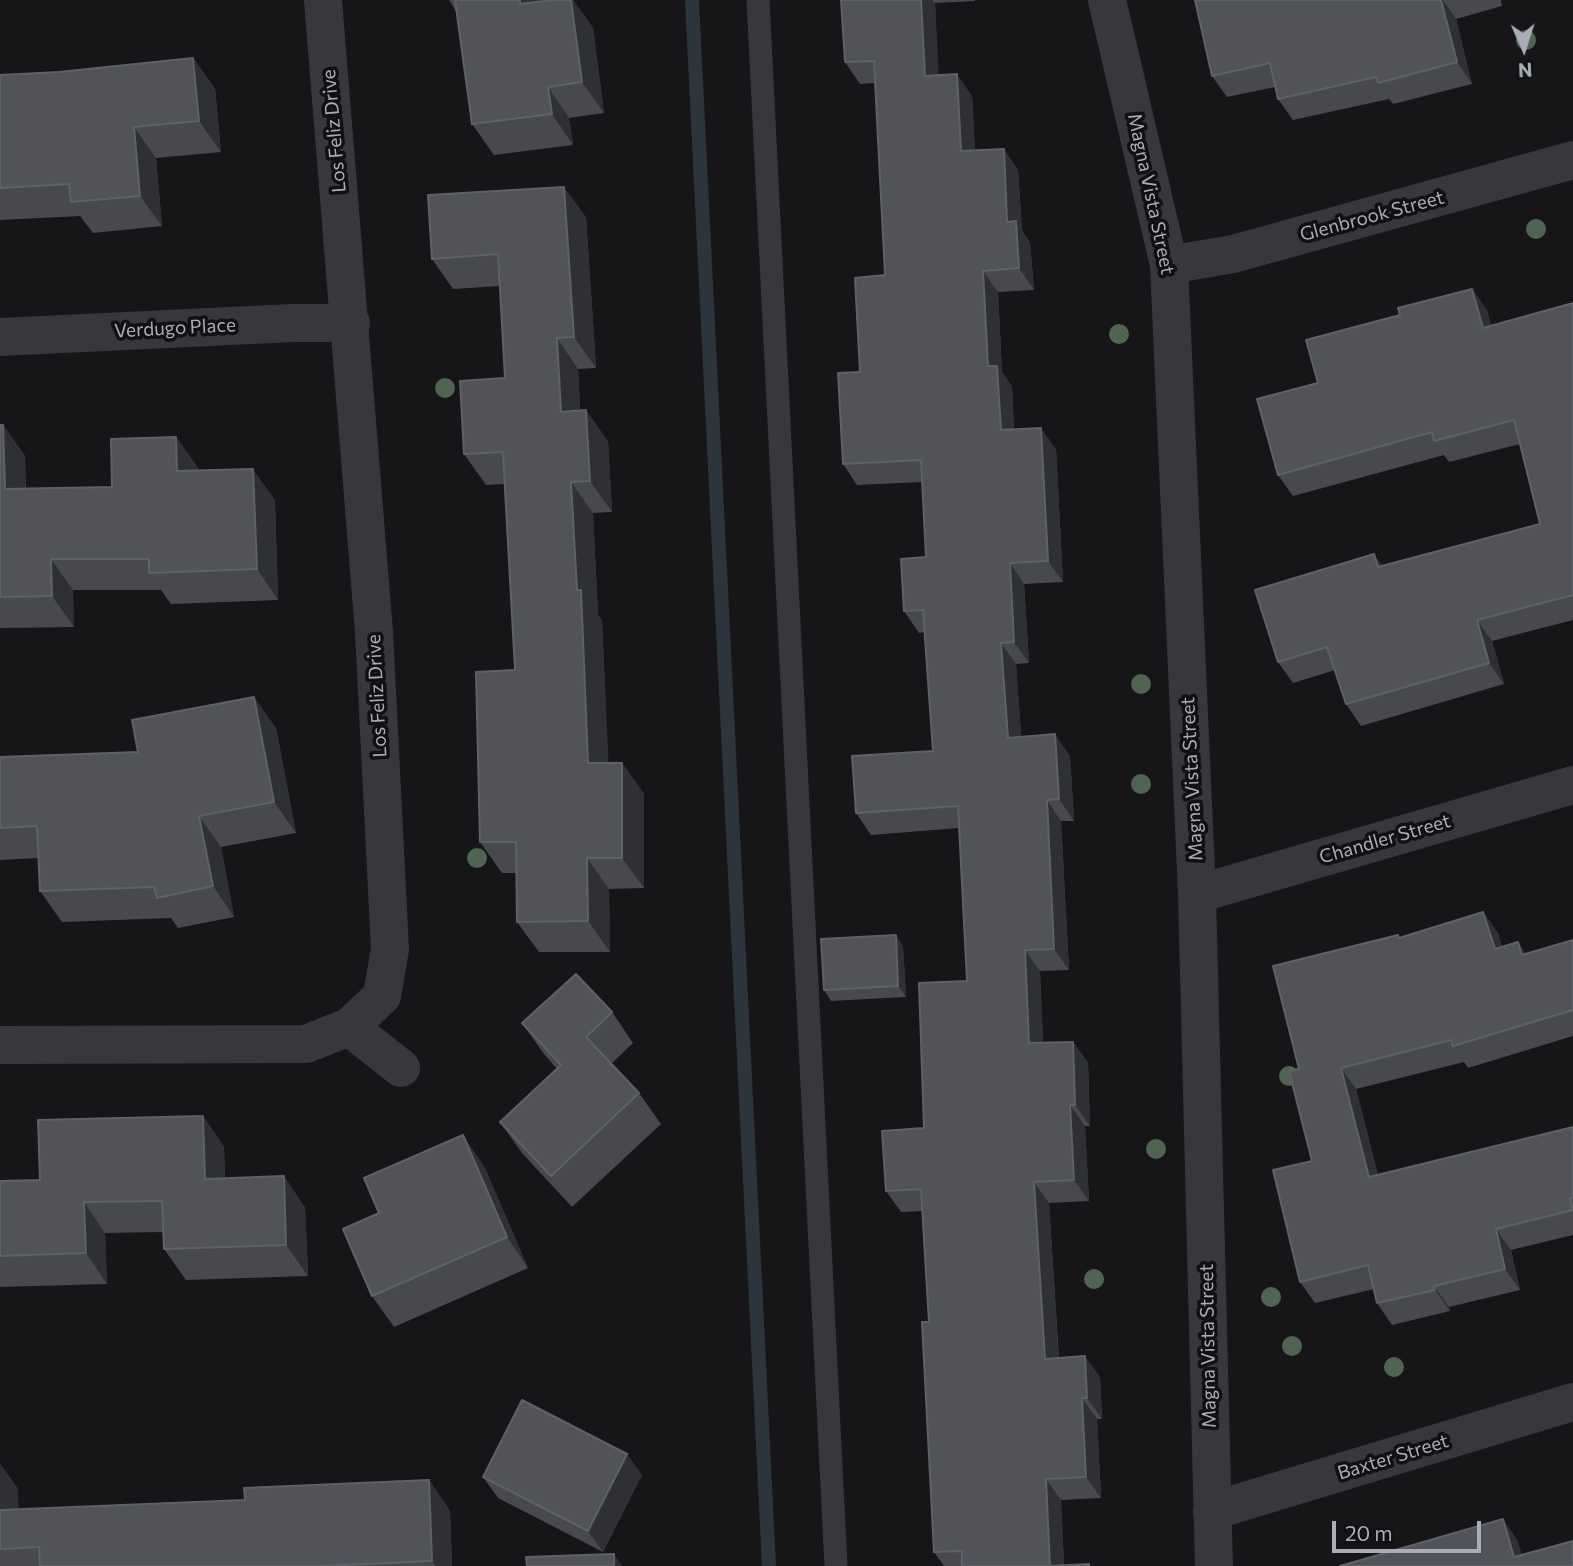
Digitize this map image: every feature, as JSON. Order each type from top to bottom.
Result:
[{"type":"street","name":"Los Feliz Drive","points":[[0,1045],[306,1044],[349,1027],[382,996],[390,949],[374,632],[323,0]]},
{"type":"street","name":"Magna Vista Street","points":[[1107,0],[1169,265],[1197,894],[1214,1566]]},
{"type":"street","name":"Glenbrook Street","points":[[1169,265],[1233,254],[1573,160]]},
{"type":"street","name":"Verdugo Place","points":[[0,337],[279,323],[351,323]]},
{"type":"street","name":"Chandler Street","points":[[1197,894],[1573,785]]},
{"type":"street","points":[[349,1027],[401,1068]]},
{"type":"street","name":"Baxter Street","points":[[1212,1511],[1573,1402]]},
{"type":"lane","points":[[758,0],[836,1566]]},
{"type":"building","points":[[455,0],[520,0],[520,4],[571,0],[582,82],[548,87],[552,114],[472,124]]},
{"type":"building","points":[[841,0],[921,0],[925,76],[957,74],[961,151],[1004,149],[1007,222],[1016,221],[1019,268],[983,271],[988,366],[997,366],[1001,430],[1041,428],[1048,561],[1010,563],[1014,642],[1001,643],[1008,738],[1055,734],[1059,799],[1047,800],[1054,949],[1025,950],[1029,1043],[1073,1042],[1075,1105],[1070,1105],[1074,1180],[1034,1182],[1045,1359],[1085,1356],[1087,1398],[1082,1398],[1086,1477],[1046,1479],[1050,1566],[962,1566],[962,1551],[934,1552],[922,1322],[929,1322],[921,1189],[886,1191],[882,1131],[924,1128],[919,983],[967,981],[958,806],[856,813],[852,756],[933,751],[923,610],[904,611],[901,559],[926,557],[921,460],[843,464],[838,373],[860,372],[855,278],[885,275],[874,61],[845,62]]},
{"type":"building","points":[[1195,0],[1441,0],[1457,62],[1378,83],[1376,77],[1278,99],[1270,63],[1212,76]]},
{"type":"building","points":[[193,58],[199,121],[134,127],[140,196],[71,202],[69,184],[0,188],[0,75],[59,72]]},
{"type":"building","points":[[564,187],[574,337],[557,338],[561,412],[586,410],[590,481],[571,482],[577,590],[581,590],[588,763],[622,763],[622,858],[587,858],[588,921],[517,922],[516,842],[480,842],[476,672],[515,670],[503,452],[464,454],[460,381],[505,378],[498,254],[432,259],[428,195]]},
{"type":"building","points":[[1472,289],[1483,328],[1573,303],[1573,595],[1477,620],[1489,663],[1346,704],[1327,647],[1278,662],[1255,590],[1374,554],[1378,567],[1540,524],[1514,420],[1434,441],[1432,432],[1278,475],[1257,399],[1318,383],[1306,340],[1400,315],[1398,308]]},
{"type":"building","points":[[0,425],[3,425],[5,489],[112,487],[111,439],[176,437],[177,471],[253,469],[257,569],[149,573],[149,559],[51,559],[52,596],[0,597]]},
{"type":"building","points":[[254,697],[274,802],[199,816],[213,886],[157,898],[154,887],[40,891],[37,826],[0,828],[0,757],[138,752],[132,720]]},
{"type":"building","points":[[1483,912],[1495,949],[1518,942],[1522,955],[1573,940],[1573,1010],[1453,1046],[1451,1040],[1341,1068],[1369,1177],[1573,1127],[1573,1198],[1570,1199],[1573,1210],[1496,1229],[1505,1269],[1434,1286],[1435,1290],[1377,1303],[1368,1265],[1300,1282],[1273,1170],[1312,1161],[1289,1071],[1299,1069],[1273,966],[1398,935],[1399,938]]},
{"type":"building","points":[[896,935],[898,986],[824,990],[821,939]]},
{"type":"building","points":[[576,974],[612,1012],[586,1037],[639,1093],[551,1176],[500,1122],[561,1065],[522,1023]]},
{"type":"building","points":[[203,1116],[205,1179],[284,1176],[286,1245],[164,1249],[162,1201],[84,1202],[86,1253],[0,1256],[0,1181],[40,1180],[38,1120]]},
{"type":"building","points":[[463,1135],[507,1237],[372,1296],[343,1229],[379,1213],[364,1178]]},
{"type":"building","points":[[522,1400],[627,1454],[588,1531],[483,1477]]},
{"type":"building","points":[[429,1480],[432,1561],[323,1566],[40,1566],[39,1547],[0,1549],[0,1510],[245,1500],[244,1488]]},
{"type":"building","points":[[1503,1519],[1514,1557],[1573,1541],[1573,1566],[1340,1566]]},
{"type":"building","points":[[614,1554],[614,1566],[527,1566],[526,1557]]},
{"type":"building","points":[[1089,1564],[1089,1566],[1050,1566]]},
{"type":"waterway","points":[[692,0],[769,1566]]}]
